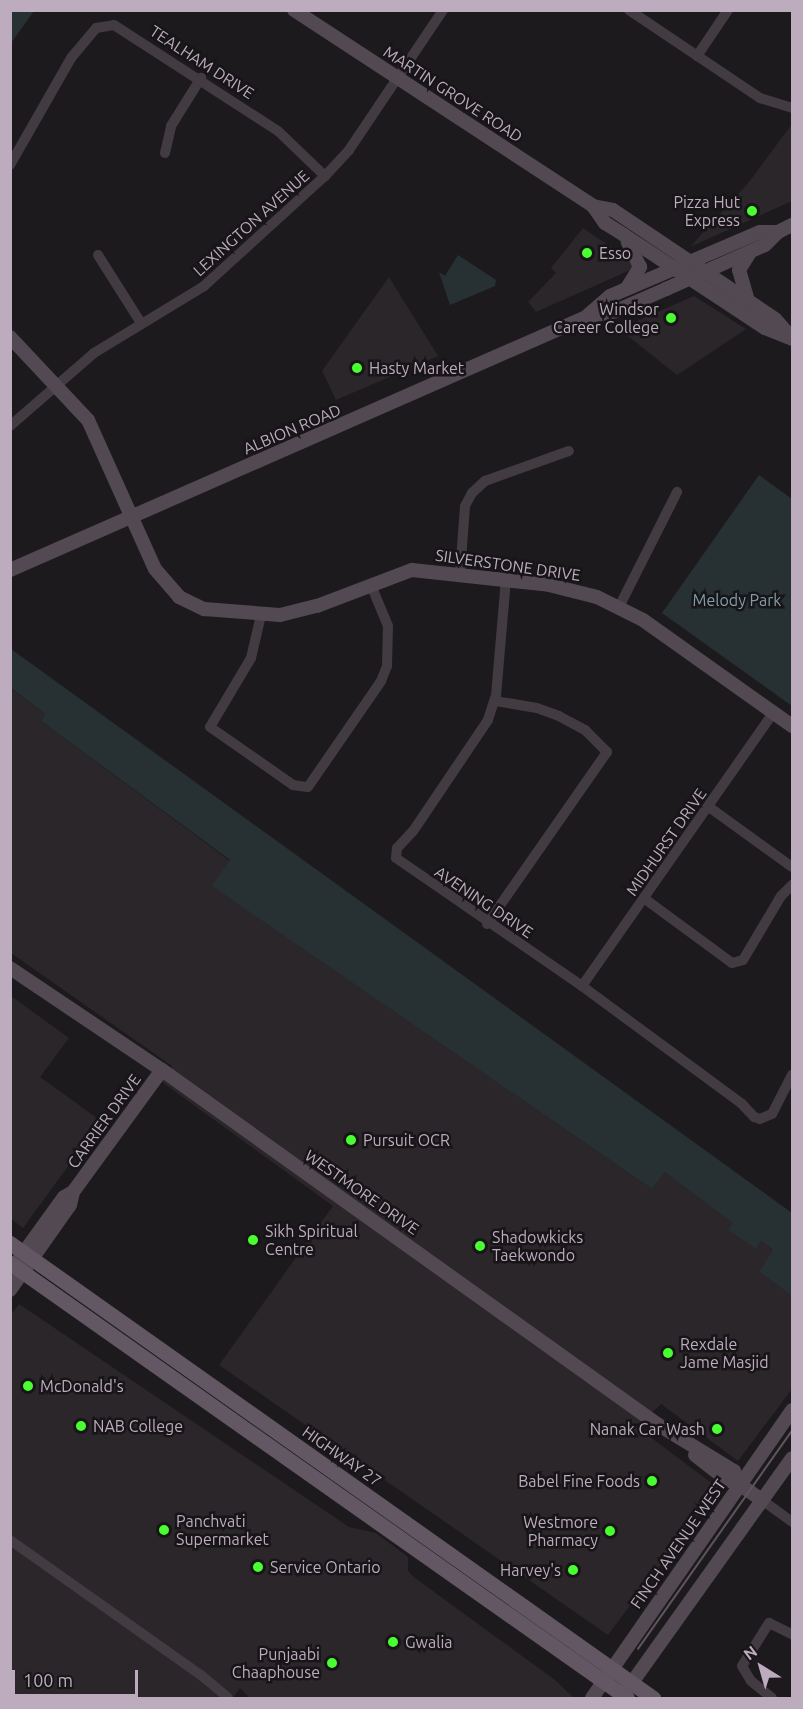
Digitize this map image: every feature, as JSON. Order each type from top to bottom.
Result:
[{"type":"main road","name":"MARTIN GROVE ROAD","points":[[294,10],[593,206],[605,223],[765,328],[792,339]]},
{"type":"main road","name":"MARTIN GROVE ROAD","points":[[593,206],[613,210],[775,319],[792,339]]},
{"type":"main road","name":"ALBION ROAD","points":[[10,570],[586,317],[615,311],[690,279],[753,250],[792,225]]},
{"type":"main road","name":"ALBION ROAD","points":[[586,317],[610,297],[760,232],[778,232]]},
{"type":"main road","points":[[624,235],[638,256],[640,267],[626,290]]},
{"type":"main road","points":[[748,301],[738,270],[753,250]]},
{"type":"main road","name":"SILVERSTONE DRIVE","points":[[10,337],[57,386],[96,433],[158,574],[179,597],[204,609],[261,615],[307,609],[412,570],[506,579],[582,592],[619,607],[792,726]]},
{"type":"main road","name":"WESTMORE DRIVE","points":[[10,968],[162,1070],[691,1448],[727,1480],[740,1484],[762,1500]]},
{"type":"main road","name":"CARRIER DRIVE","points":[[10,1290],[14,1267],[29,1256],[64,1197],[74,1192],[162,1070]]},
{"type":"main road","name":"HIGHWAY 27","points":[[10,1243],[626,1694],[653,1698]]},
{"type":"main road","name":"HIGHWAY 27","points":[[14,1267],[608,1681]]},
{"type":"main road","name":"FINCH AVENUE WEST","points":[[592,1698],[608,1681],[792,1410]]},
{"type":"main road","points":[[626,1694],[792,1458]]},
{"type":"street","name":"LEXINGTON AVENUE","points":[[10,426],[94,353],[204,286],[324,176],[349,150],[443,10]]},
{"type":"street","points":[[629,10],[769,103],[792,108]]},
{"type":"street","points":[[697,56],[728,10]]},
{"type":"street","name":"TEALHAM DRIVE","points":[[11,164],[71,58],[96,28],[114,25],[201,78],[278,131],[324,176]]},
{"type":"street","points":[[165,153],[171,126],[201,78]]},
{"type":"street","points":[[98,255],[141,323]]},
{"type":"street","points":[[460,574],[465,506],[472,493],[485,481],[569,451]]},
{"type":"street","points":[[619,607],[677,492]]},
{"type":"street","name":"AVENING DRIVE","points":[[506,579],[495,701],[470,748],[413,831],[397,848],[396,858],[487,924],[582,987],[754,1117],[760,1119],[772,1114],[792,1075]]},
{"type":"street","points":[[261,615],[247,667],[210,728],[293,785],[308,787],[381,681],[387,666],[388,626],[371,585]]},
{"type":"street","points":[[487,924],[607,752],[585,730],[559,716],[537,708],[495,701]]},
{"type":"street","name":"MIDHURST DRIVE","points":[[582,987],[773,713]]},
{"type":"street","points":[[709,807],[792,867]]},
{"type":"street","points":[[645,898],[732,963],[742,960],[781,896],[792,885]]},
{"type":"street","name":"WESTMORE DRIVE","points":[[762,1500],[792,1522]]},
{"type":"street","points":[[10,1540],[201,1675],[228,1698]]},
{"type":"street","points":[[772,1698],[751,1682],[741,1666],[769,1623],[792,1634]]},
{"type":"shaded area","points":[[792,124],[792,201],[690,247],[749,182]]},
{"type":"shaded area","points":[[583,228],[624,256],[635,268],[536,312],[528,302],[556,273],[551,268]]},
{"type":"shaded area","points":[[389,277],[438,356],[336,400],[322,371]]},
{"type":"shaded area","points":[[694,296],[746,329],[677,375],[619,329]]},
{"type":"shaded area","points":[[10,688],[45,714],[41,721],[230,861],[213,886],[652,1189],[665,1171],[734,1223],[729,1229],[756,1249],[761,1241],[774,1251],[759,1272],[792,1296],[792,1389],[738,1461],[661,1404],[637,1427],[718,1488],[608,1635],[219,1365],[333,1206],[162,1082],[172,1066],[11,953]]},
{"type":"shaded area","points":[[11,996],[69,1038],[40,1077],[101,1121],[23,1228],[11,1219]]},
{"type":"shaded area","points":[[19,1304],[349,1527],[376,1533],[408,1557],[408,1571],[415,1578],[555,1680],[574,1698],[250,1698],[240,1688],[233,1698],[11,1698],[10,1316]]},
{"type":"green space","points":[[10,11],[34,11],[11,43]]},
{"type":"green space","points":[[458,255],[496,280],[495,286],[450,305],[439,272],[445,276]]},
{"type":"green space","name":"Melody Park","points":[[759,475],[792,499],[792,706],[662,613]]},
{"type":"green space","points":[[11,649],[792,1213],[792,1296],[759,1272],[773,1250],[761,1241],[756,1249],[728,1230],[733,1223],[665,1172],[652,1189],[212,886],[230,860],[41,721],[45,714],[11,688]]},
{"type":"tram line","points":[[638,1649],[792,1431]]},
{"type":"place","name":"Pizza Hut Express","points":[[752,211]]},
{"type":"place","name":"Esso","points":[[587,253]]},
{"type":"place","name":"Windsor Career College","points":[[671,318]]},
{"type":"place","name":"Hasty Market","points":[[357,368]]},
{"type":"place","name":"Pursuit OCR","points":[[351,1140]]},
{"type":"place","name":"Sikh Spiritual Centre","points":[[253,1240]]},
{"type":"place","name":"Shadowkicks Taekwondo","points":[[480,1246]]},
{"type":"place","name":"Rexdale Jame Masjid","points":[[668,1353]]},
{"type":"place","name":"McDonald's","points":[[28,1386]]},
{"type":"place","name":"NAB College","points":[[81,1426]]},
{"type":"place","name":"Nanak Car Wash","points":[[717,1429]]},
{"type":"place","name":"Babel Fine Foods","points":[[652,1481]]},
{"type":"place","name":"Panchvati Supermarket","points":[[164,1530]]},
{"type":"place","name":"Westmore Pharmacy","points":[[610,1531]]},
{"type":"place","name":"Service Ontario","points":[[258,1567]]},
{"type":"place","name":"Harvey's","points":[[573,1570]]},
{"type":"place","name":"Gwalia","points":[[393,1642]]},
{"type":"place","name":"Punjaabi Chaaphouse","points":[[332,1663]]}]
